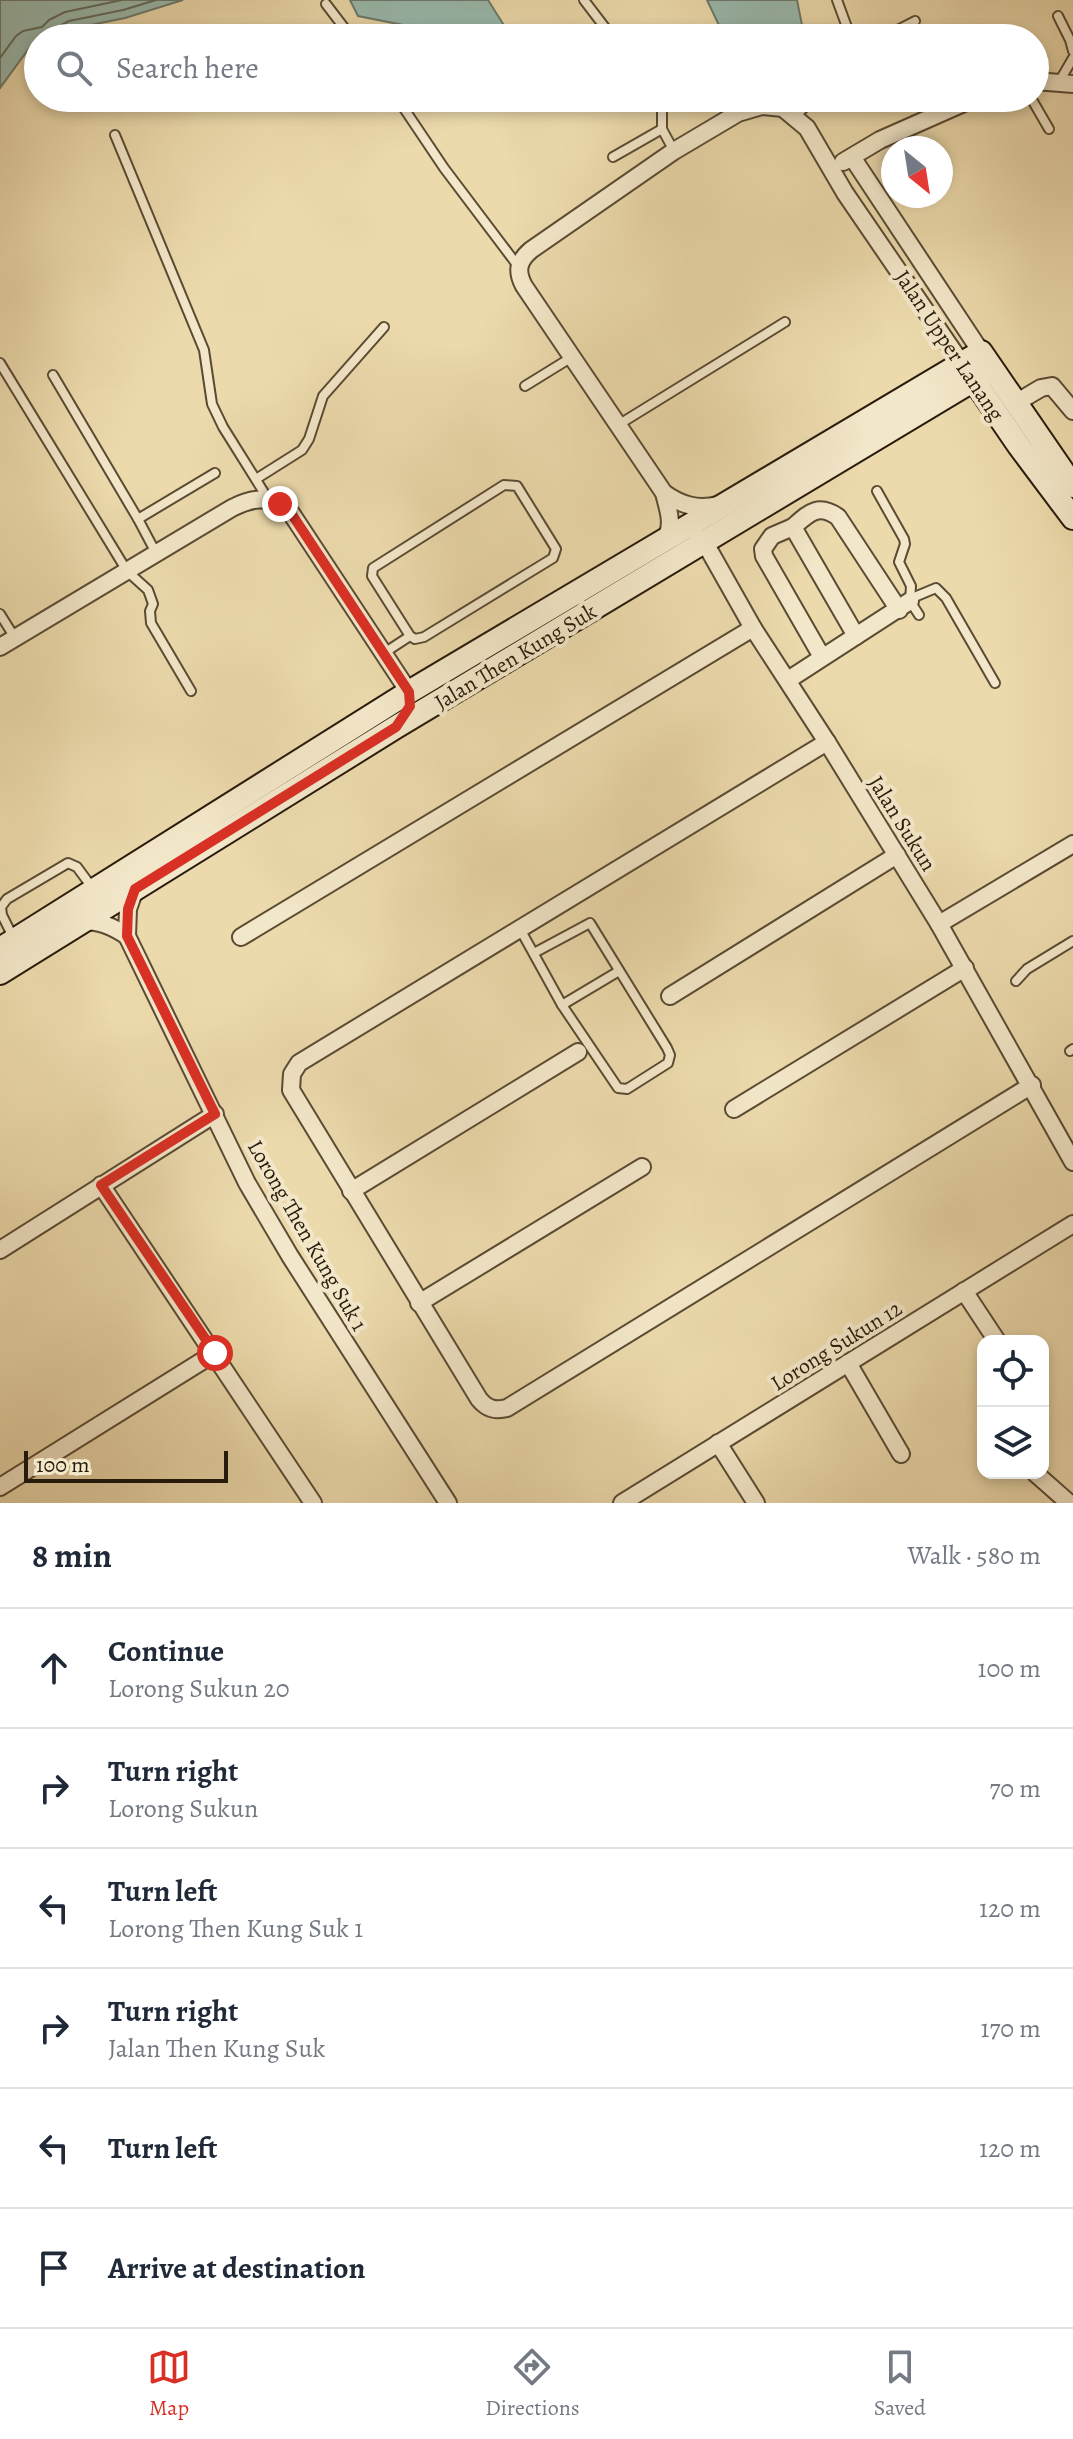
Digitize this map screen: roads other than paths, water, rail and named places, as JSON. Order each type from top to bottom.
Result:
[{"type":"street","points":[[730,502],[693,507],[664,493],[524,286],[518,267],[531,250],[674,151],[741,112]]},
{"type":"street","points":[[788,112],[794,117]]},
{"type":"street","points":[[832,168],[880,140],[943,112]]},
{"type":"street","name":"Jalan Upper Lanang","points":[[794,117],[807,128],[845,193],[977,366],[1014,404],[1073,486]]},
{"type":"street","name":"Jalan Upper Lanang","points":[[852,157],[977,366],[1019,446],[1073,518]]},
{"type":"street","name":"Jalan Then Kung Suk","points":[[7,944],[409,692],[730,502],[977,366]]},
{"type":"street","name":"Jalan Then Kung Suk","points":[[0,973],[396,727],[705,543],[977,366]]},
{"type":"street","points":[[1014,404],[1041,388],[1052,386],[1073,411]]},
{"type":"street","points":[[664,493],[671,531],[668,538],[693,536],[705,543]]},
{"type":"street","points":[[0,647],[241,503],[268,499],[291,513],[409,692],[410,706],[396,727]]},
{"type":"street","points":[[788,680],[910,606],[838,517],[827,509],[820,509],[793,527],[772,536],[763,549],[764,556],[822,657]]},
{"type":"street","points":[[793,527],[856,636]]},
{"type":"street","name":"Jalan Sukun","points":[[705,543],[753,628],[939,924],[1073,1162]]},
{"type":"street","points":[[241,937],[753,628]]},
{"type":"street","points":[[409,692],[458,690]]},
{"type":"street","points":[[827,742],[296,1068],[290,1083],[291,1090],[351,1191],[483,1404],[493,1410],[507,1408],[1032,1085]]},
{"type":"street","points":[[939,924],[1073,844]]},
{"type":"street","points":[[670,996],[897,855]]},
{"type":"street","points":[[127,936],[128,909],[135,889]]},
{"type":"street","points":[[80,921],[112,926],[127,936]]},
{"type":"street","name":"Lorong Then Kung Suk 1","points":[[127,936],[247,1183],[290,1256],[448,1503]]},
{"type":"street","points":[[734,1109],[965,968]]},
{"type":"street","points":[[351,1191],[578,1052]]},
{"type":"street","points":[[0,1250],[215,1114]]},
{"type":"street","points":[[419,1303],[642,1167]]},
{"type":"street","points":[[101,1185],[313,1503]]},
{"type":"street","name":"Lorong Sukun 12","points":[[622,1503],[1073,1224]]},
{"type":"street","points":[[964,1291],[993,1335]]},
{"type":"street","points":[[0,1487],[215,1353]]},
{"type":"street","points":[[848,1363],[901,1454]]},
{"type":"street","points":[[718,1443],[756,1503]]},
{"type":"street","points":[[1042,1479],[1069,1503]]},
{"type":"lane","points":[[584,0],[602,24]]},
{"type":"lane","points":[[837,0],[846,24]]},
{"type":"lane","points":[[326,4],[341,24]]},
{"type":"lane","points":[[1058,16],[1073,51]]},
{"type":"lane","points":[[909,24],[915,21]]},
{"type":"lane","points":[[1066,83],[1073,58]]},
{"type":"lane","points":[[406,112],[518,267]]},
{"type":"lane","points":[[662,112],[662,129],[674,151]]},
{"type":"lane","points":[[794,117],[799,112]]},
{"type":"lane","points":[[1039,112],[1049,129]]},
{"type":"lane","points":[[613,157],[662,129]]},
{"type":"lane","points":[[115,135],[204,350],[212,404],[268,499]]},
{"type":"lane","points":[[618,425],[785,322]]},
{"type":"lane","points":[[256,479],[302,450],[309,439],[323,396],[384,327]]},
{"type":"lane","points":[[525,386],[572,357]]},
{"type":"lane","points":[[0,363],[127,571],[148,590],[153,604],[151,623],[191,691]]},
{"type":"lane","points":[[53,375],[156,553]]},
{"type":"lane","points":[[138,519],[215,473]]},
{"type":"lane","points":[[504,485],[517,486],[556,549],[553,558],[424,637],[415,639],[410,636],[372,576],[373,568],[504,485]]},
{"type":"lane","points":[[877,491],[904,539],[905,546],[899,562],[911,586],[910,606]]},
{"type":"lane","points":[[910,606],[936,588],[946,598],[995,683]]},
{"type":"lane","points":[[0,614],[15,638]]},
{"type":"lane","points":[[384,653],[410,636]]},
{"type":"lane","points":[[7,944],[1,907],[7,899],[68,863],[77,867],[94,890]]},
{"type":"lane","points":[[520,929],[562,1005],[616,1086],[627,1089],[668,1063],[670,1055],[590,923],[534,953]]},
{"type":"lane","points":[[1016,981],[1027,969],[1073,941]]},
{"type":"lane","points":[[562,1005],[619,971]]},
{"type":"water","points":[[0,0],[183,0],[96,24],[24,24],[24,55],[0,88]]},
{"type":"water","points":[[350,0],[488,0],[503,24],[398,24],[358,16]]},
{"type":"water","points":[[707,0],[797,0],[802,24],[718,24]]}]
